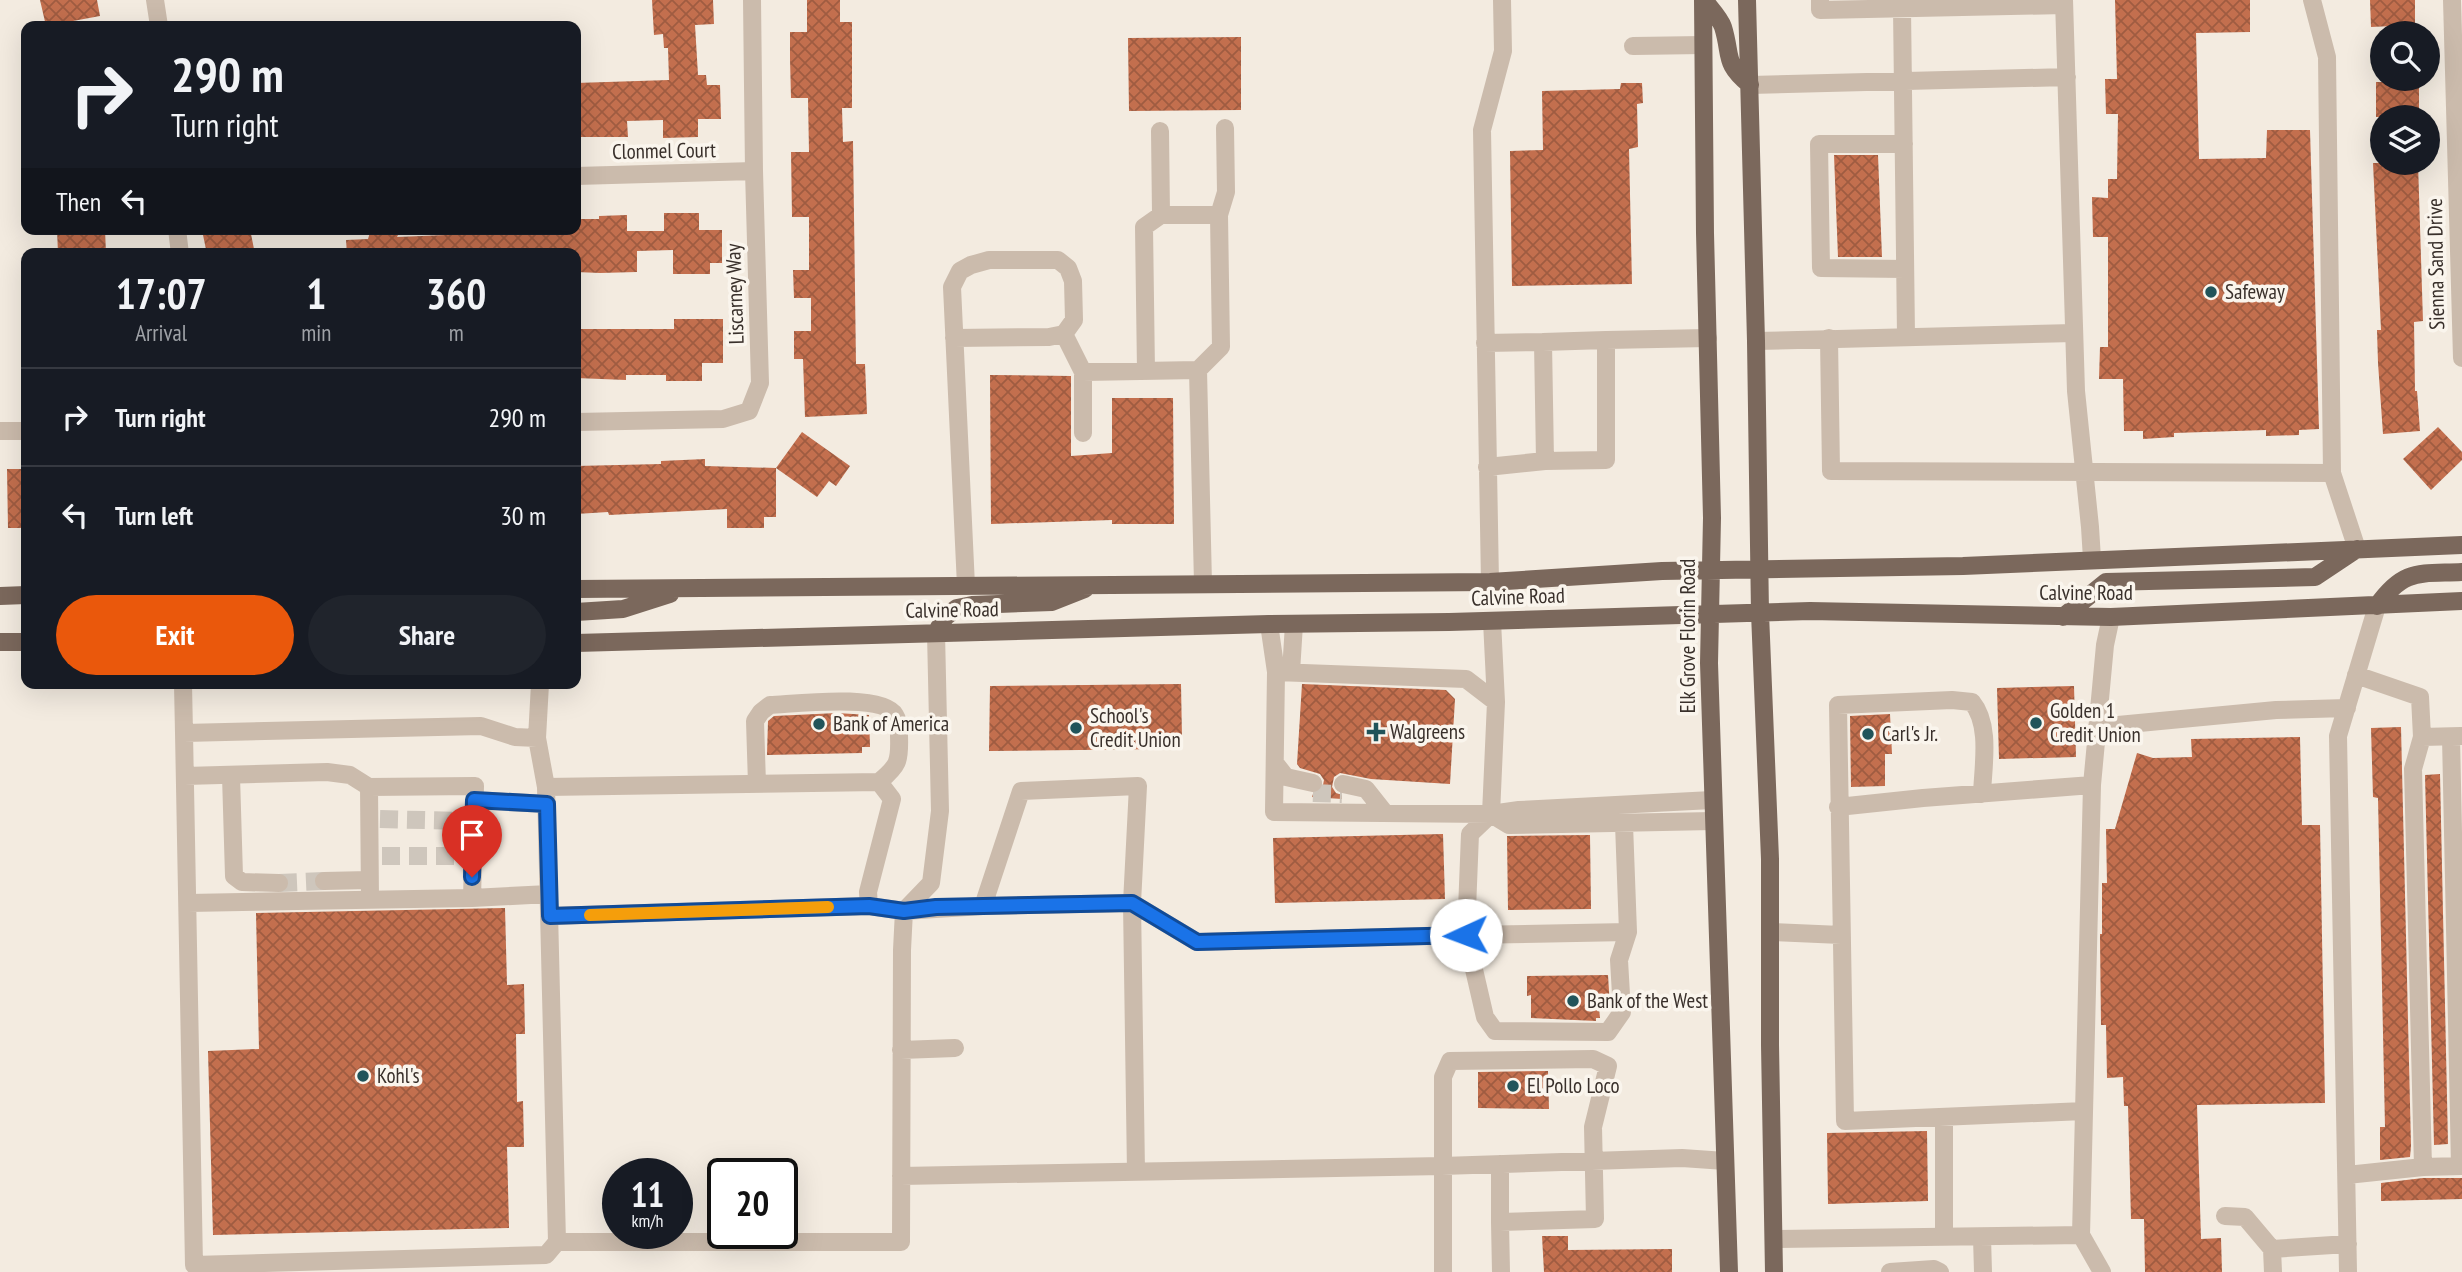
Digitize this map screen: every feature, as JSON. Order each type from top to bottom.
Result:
[{"type":"main road","name":"Elk Grove Florin Road","points":[[1704,0],[1712,800],[1729,1272]]},
{"type":"main road","points":[[1704,0],[1722,25],[1728,59],[1735,73],[1749,85]]},
{"type":"main road","points":[[1747,0],[1760,613],[1770,859],[1774,1272]]},
{"type":"main road","name":"Calvine Road","points":[[581,589],[1490,582],[1711,570],[1963,566],[2462,545]]},
{"type":"main road","points":[[2063,617],[2106,582],[2315,577],[2357,549]]},
{"type":"main road","points":[[2377,607],[2388,590],[2402,579],[2416,574],[2462,572]]},
{"type":"main road","points":[[936,633],[945,617],[957,608],[1052,602],[1095,585]]},
{"type":"main road","points":[[581,612],[623,609],[687,588]]},
{"type":"main road","points":[[0,596],[21,595]]},
{"type":"main road","name":"Calvine Road","points":[[581,643],[1810,611],[2111,617],[2377,607],[2462,601]]},
{"type":"main road","points":[[0,642],[21,642]]},
{"type":"street","points":[[155,0],[158,21]]},
{"type":"street","name":"Liscarney Way","points":[[581,422],[723,419],[749,411],[760,383],[752,0]]},
{"type":"street","points":[[1490,582],[1482,130],[1503,51],[1502,0]]},
{"type":"street","points":[[1819,0],[1820,10],[2064,3],[2076,391],[2092,559]]},
{"type":"street","points":[[2312,0],[2328,57],[2332,473],[2357,549]]},
{"type":"street","name":"Sienna Sand Drive","points":[[2452,0],[2457,29],[2462,358]]},
{"type":"street","points":[[1902,8],[1906,336]]},
{"type":"street","points":[[1633,46],[1703,45]]},
{"type":"street","points":[[1749,85],[2067,77]]},
{"type":"street","points":[[1083,372],[1198,370],[1221,346],[1219,215],[1226,192],[1225,128]]},
{"type":"street","points":[[1160,131],[1161,215]]},
{"type":"street","points":[[1904,144],[1819,144],[1821,268],[1905,269]]},
{"type":"street","name":"Clonmel Court","points":[[581,176],[754,171]]},
{"type":"street","points":[[1146,371],[1144,227],[1161,215],[1219,215]]},
{"type":"street","points":[[954,338],[1048,337],[1064,334],[1074,320],[1073,281],[1068,268],[1058,260],[989,260],[960,271],[953,287],[954,338],[966,586]]},
{"type":"street","points":[[1756,341],[2074,333]]},
{"type":"street","points":[[1064,334],[1083,372],[1083,433]]},
{"type":"street","points":[[1485,343],[1708,338]]},
{"type":"street","points":[[1829,338],[1831,471],[2332,473]]},
{"type":"street","points":[[1487,467],[1545,461],[1606,460],[1606,340]]},
{"type":"street","points":[[1543,342],[1545,461]]},
{"type":"street","points":[[1198,370],[1203,584]]},
{"type":"street","points":[[0,431],[21,431]]},
{"type":"street","points":[[2348,1272],[2338,736],[2377,607]]},
{"type":"street","points":[[2102,1272],[2081,1236],[2092,785],[2105,645],[2111,617]]},
{"type":"street","points":[[1492,621],[1496,702],[1491,814],[1470,834],[1466,935],[1485,1017],[1495,1031],[1608,1032],[1622,1012],[1619,960],[1628,932],[1624,824]]},
{"type":"street","points":[[1269,624],[1284,672]]},
{"type":"street","points":[[1294,624],[1284,672],[1274,812],[1491,814],[1519,810],[1712,800]]},
{"type":"street","points":[[557,1242],[901,1242],[904,911],[931,883],[940,811],[936,633]]},
{"type":"street","points":[[1284,672],[1466,679],[1496,702]]},
{"type":"street","points":[[2356,675],[2420,696],[2422,737],[2413,769],[2423,1167]]},
{"type":"street","points":[[183,689],[194,1265],[546,1255],[557,1242],[547,796],[537,738],[540,689]]},
{"type":"street","points":[[1982,794],[1983,736],[1980,713],[1972,702],[1952,700],[1838,705],[1845,1121],[2084,1111]]},
{"type":"street","points":[[474,800],[757,784],[879,782],[896,767],[900,749],[899,727],[895,714],[880,704],[856,701],[770,705],[755,721],[757,784]]},
{"type":"street","points":[[2097,727],[2276,710],[2347,708]]},
{"type":"street","points":[[184,733],[481,726],[515,737],[537,738]]},
{"type":"street","points":[[2347,1175],[2461,1166],[2457,736],[2422,737]]},
{"type":"street","points":[[1275,771],[1313,788]]},
{"type":"street","points":[[185,776],[327,772],[350,775],[369,787],[475,786],[474,800],[467,821],[466,856],[472,898]]},
{"type":"street","points":[[231,776],[234,876],[242,882],[279,883]]},
{"type":"street","points":[[869,906],[868,892],[892,799],[879,782]]},
{"type":"street","points":[[1838,807],[2092,785]]},
{"type":"street","points":[[983,906],[1021,791],[1138,786],[1132,903],[1136,1171]]},
{"type":"street","points":[[369,787],[375,820],[376,856],[369,880],[370,899]]},
{"type":"street","points":[[1342,789],[1378,813]]},
{"type":"street","points":[[1491,814],[1509,825],[1713,821]]},
{"type":"street","points":[[324,881],[369,880]]},
{"type":"street","points":[[188,902],[472,898],[549,894]]},
{"type":"street","points":[[550,916],[869,906],[904,911],[983,906],[1132,903],[1197,942],[1628,932]]},
{"type":"street","points":[[1771,932],[1841,935]]},
{"type":"street","points":[[901,1050],[955,1048]]},
{"type":"street","points":[[1443,1272],[1443,1077],[1450,1061],[1592,1059],[1608,1066],[1593,1127],[1595,1219],[1500,1222]]},
{"type":"street","points":[[1944,1117],[1944,1237]]},
{"type":"street","points":[[901,1176],[1442,1166],[1682,1158],[1725,1161]]},
{"type":"street","points":[[1500,1164],[1501,1272]]},
{"type":"street","points":[[2225,1216],[2245,1217],[2272,1249],[2273,1272]]},
{"type":"street","points":[[1774,1239],[2081,1236]]},
{"type":"street","points":[[1982,1237],[1983,1272]]},
{"type":"street","points":[[2272,1249],[2348,1244]]},
{"type":"street","points":[[1890,1272],[1934,1269],[1940,1272]]},
{"type":"building","points":[[40,0],[97,0],[100,16],[73,21],[45,21]]},
{"type":"building","points":[[652,0],[713,0],[714,24],[695,25],[698,75],[706,75],[707,85],[720,85],[721,119],[698,119],[698,137],[663,138],[663,120],[627,121],[628,137],[581,137],[581,83],[669,80],[668,48],[664,48],[663,34],[654,35]]},
{"type":"building","points":[[807,0],[840,0],[840,22],[852,22],[852,108],[842,108],[843,142],[853,141],[856,364],[865,364],[867,414],[805,417],[803,359],[794,359],[794,331],[811,331],[811,298],[794,298],[793,270],[809,270],[809,217],[792,217],[791,152],[809,152],[808,98],[791,98],[790,59],[790,32],[807,32]]},
{"type":"building","name":"Safeway","points":[[2115,0],[2250,0],[2250,32],[2196,33],[2199,159],[2266,158],[2267,130],[2310,130],[2319,429],[2299,430],[2299,435],[2266,436],[2266,430],[2174,433],[2174,437],[2143,439],[2143,431],[2124,431],[2123,379],[2099,379],[2100,347],[2108,347],[2108,237],[2093,237],[2092,197],[2108,198],[2108,179],[2117,179],[2118,114],[2106,114],[2105,79],[2117,79]]},
{"type":"building","points":[[2370,0],[2415,0],[2415,21],[2371,21]]},
{"type":"building","points":[[1241,37],[1241,110],[1129,111],[1128,38]]},
{"type":"building","points":[[1621,83],[1642,83],[1643,103],[1637,104],[1638,147],[1629,149],[1632,284],[1512,286],[1510,151],[1543,150],[1542,91],[1620,89]]},
{"type":"building","points":[[2376,91],[2419,91],[2419,105],[2376,105]]},
{"type":"building","points":[[1834,155],[1878,155],[1882,257],[1838,257]]},
{"type":"building","points":[[2374,175],[2418,175],[2423,321],[2414,322],[2415,391],[2420,431],[2383,434],[2377,330],[2381,330]]},
{"type":"building","points":[[664,213],[699,213],[699,230],[722,230],[722,263],[710,263],[710,274],[673,274],[673,250],[637,251],[637,272],[581,272],[581,248],[347,248],[346,240],[368,239],[369,235],[581,235],[581,219],[627,215],[627,231],[664,231]]},
{"type":"building","points":[[57,235],[105,235],[106,248],[58,248]]},
{"type":"building","points":[[203,235],[251,235],[254,248],[206,248]]},
{"type":"building","points":[[674,319],[723,319],[723,363],[702,363],[702,381],[666,381],[666,375],[626,375],[626,380],[581,378],[581,329],[674,329]]},
{"type":"building","points":[[990,375],[1071,376],[1071,456],[1112,453],[1112,398],[1173,398],[1174,524],[1112,524],[1112,520],[991,524]]},
{"type":"building","points":[[2438,427],[2462,452],[2462,460],[2431,490],[2403,459]]},
{"type":"building","points":[[802,432],[850,466],[836,486],[829,481],[817,497],[776,468]]},
{"type":"building","points":[[705,459],[705,466],[776,468],[776,517],[764,517],[764,528],[727,528],[727,509],[609,515],[608,512],[581,514],[581,466],[661,464],[661,461]]},
{"type":"building","points":[[7,469],[21,469],[21,528],[8,528]]},
{"type":"building","points":[[1181,684],[1182,738],[1165,739],[1165,749],[989,751],[990,686]]},
{"type":"building","name":"Walgreens","points":[[1302,684],[1446,690],[1455,699],[1450,784],[1371,779],[1340,773],[1334,777],[1332,787],[1336,793],[1342,795],[1342,799],[1312,797],[1322,790],[1324,780],[1320,774],[1300,768],[1297,764]]},
{"type":"building","name":"Golden 1 Credit Union","points":[[2074,686],[2076,757],[1999,759],[1997,688]]},
{"type":"building","name":"Bank of America","points":[[837,713],[869,715],[870,747],[862,747],[862,753],[767,755],[768,721],[774,716]]},
{"type":"building","name":"Carl's Jr.","points":[[1890,714],[1892,754],[1885,754],[1885,786],[1851,787],[1850,716]]},
{"type":"building","points":[[2401,727],[2411,1146],[2410,1157],[2380,1160],[2380,1127],[2385,1127],[2378,798],[2373,797],[2371,728]]},
{"type":"building","points":[[2300,737],[2302,825],[2320,825],[2325,1103],[2197,1105],[2201,1239],[2221,1238],[2222,1272],[2145,1272],[2144,1219],[2131,1219],[2128,1106],[2124,1106],[2123,1077],[2107,1078],[2106,1025],[2101,1025],[2100,934],[2102,883],[2107,883],[2106,829],[2115,829],[2137,753],[2153,758],[2192,757],[2191,739]]},
{"type":"building","points":[[2440,774],[2448,1144],[2434,1145],[2425,775]]},
{"type":"building","points":[[1443,834],[1445,899],[1275,903],[1273,838]]},
{"type":"building","points":[[1590,835],[1591,909],[1508,910],[1507,836]]},
{"type":"building","name":"Kohl's","points":[[505,908],[507,985],[524,984],[525,1034],[516,1034],[517,1102],[523,1101],[524,1147],[507,1147],[509,1228],[213,1235],[208,1051],[259,1049],[256,913]]},
{"type":"building","name":"Bank of the West","points":[[1608,975],[1610,1007],[1599,1008],[1600,1018],[1596,1018],[1596,1021],[1531,1018],[1531,995],[1527,996],[1527,976]]},
{"type":"building","name":"El Pollo Loco","points":[[1548,1071],[1549,1109],[1478,1108],[1478,1072]]},
{"type":"building","points":[[1927,1131],[1928,1201],[1828,1204],[1827,1133]]},
{"type":"building","points":[[2423,1178],[2462,1178],[2462,1199],[2381,1201],[2381,1183]]},
{"type":"building","points":[[1542,1236],[1568,1236],[1568,1250],[1672,1249],[1672,1272],[1544,1272]]},
{"type":"tunnel","points":[[1313,793],[1342,794]]},
{"type":"tunnel","points":[[380,819],[461,821]]},
{"type":"tunnel","points":[[382,856],[459,856]]},
{"type":"tunnel","points":[[279,883],[324,881]]},
{"type":"slow traffic","points":[[590,915],[828,907]]},
{"type":"place","name":"Safeway","points":[[2211,292]]},
{"type":"place","name":"Golden 1 Credit Union","points":[[2036,723]]},
{"type":"place","name":"Bank of America","points":[[819,724]]},
{"type":"place","name":"School's Credit Union","points":[[1076,728]]},
{"type":"place","name":"Walgreens","points":[[1376,732]]},
{"type":"place","name":"Carl's Jr.","points":[[1868,734]]},
{"type":"place","name":"Bank of the West","points":[[1573,1001]]},
{"type":"place","name":"Kohl's","points":[[363,1076]]},
{"type":"place","name":"El Pollo Loco","points":[[1513,1086]]},
{"type":"route","points":[[472,877],[474,800],[547,804],[550,916],[869,906],[904,911],[936,907],[1132,903],[1197,942],[1466,935]]}]
